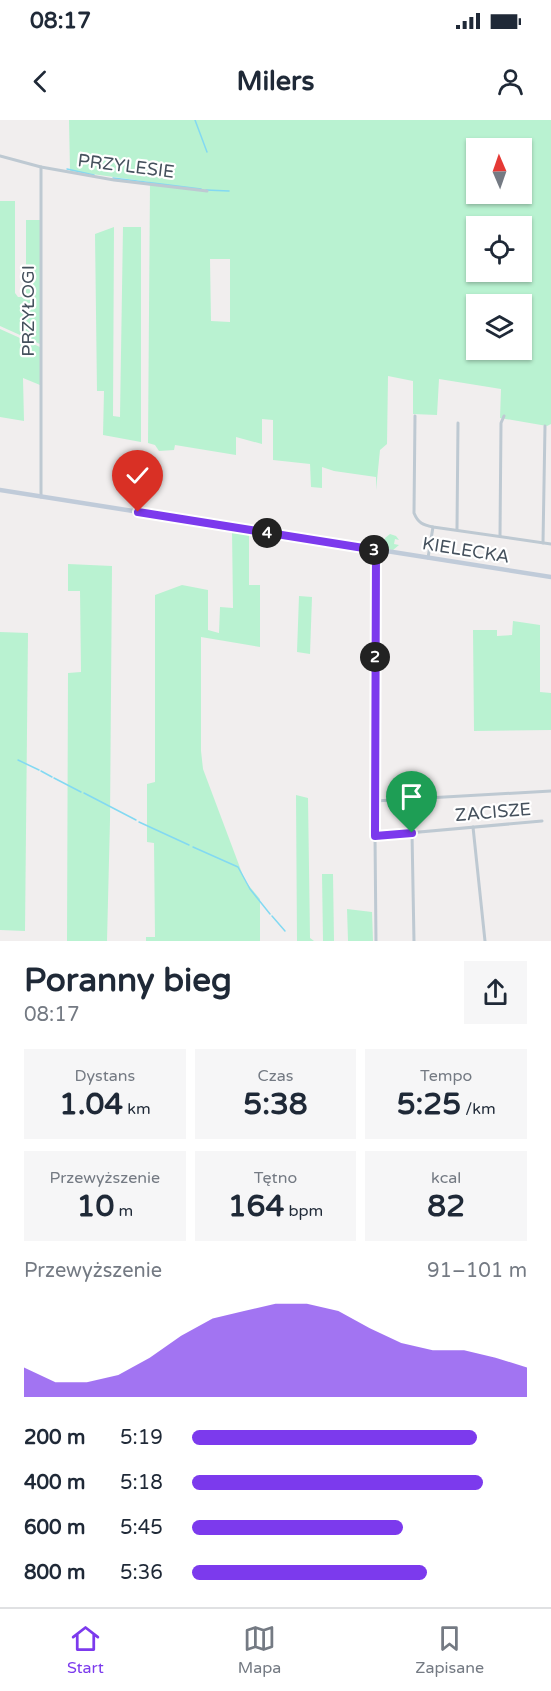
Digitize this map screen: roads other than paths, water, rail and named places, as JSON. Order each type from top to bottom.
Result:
[{"type":"street","points":[[0,156],[41,167]]},
{"type":"street","name":"PRZYLESIE","points":[[41,167],[114,180],[207,191]]},
{"type":"street","name":"PRZYŁOGI","points":[[41,167],[41,497]]},
{"type":"street","points":[[415,416],[414,513],[417,520],[423,525],[433,527],[551,544]]},
{"type":"street","points":[[500,536],[501,423],[504,416]]},
{"type":"street","points":[[457,530],[458,423]]},
{"type":"street","points":[[543,543],[545,426]]},
{"type":"street","name":"KIELECKA","points":[[0,490],[551,578]]},
{"type":"street","points":[[428,558],[433,527]]},
{"type":"street","points":[[376,550],[376,941]]},
{"type":"street","points":[[375,801],[551,791]]},
{"type":"street","name":"ZACISZE","points":[[375,836],[542,821]]},
{"type":"street","points":[[473,827],[485,941]]},
{"type":"street","points":[[412,833],[414,941]]},
{"type":"waterway","points":[[195,120],[207,152]]},
{"type":"waterway","points":[[67,169],[94,175]]},
{"type":"waterway","points":[[113,178],[201,189]]},
{"type":"waterway","points":[[206,190],[229,191]]},
{"type":"waterway","points":[[18,760],[39,770]]},
{"type":"waterway","points":[[41,771],[52,777]]},
{"type":"waterway","points":[[54,778],[81,792]]},
{"type":"waterway","points":[[84,793],[136,820]]},
{"type":"waterway","points":[[139,822],[189,845]]},
{"type":"waterway","points":[[193,847],[238,867],[250,889],[270,914]]},
{"type":"waterway","points":[[272,916],[285,931]]}]
